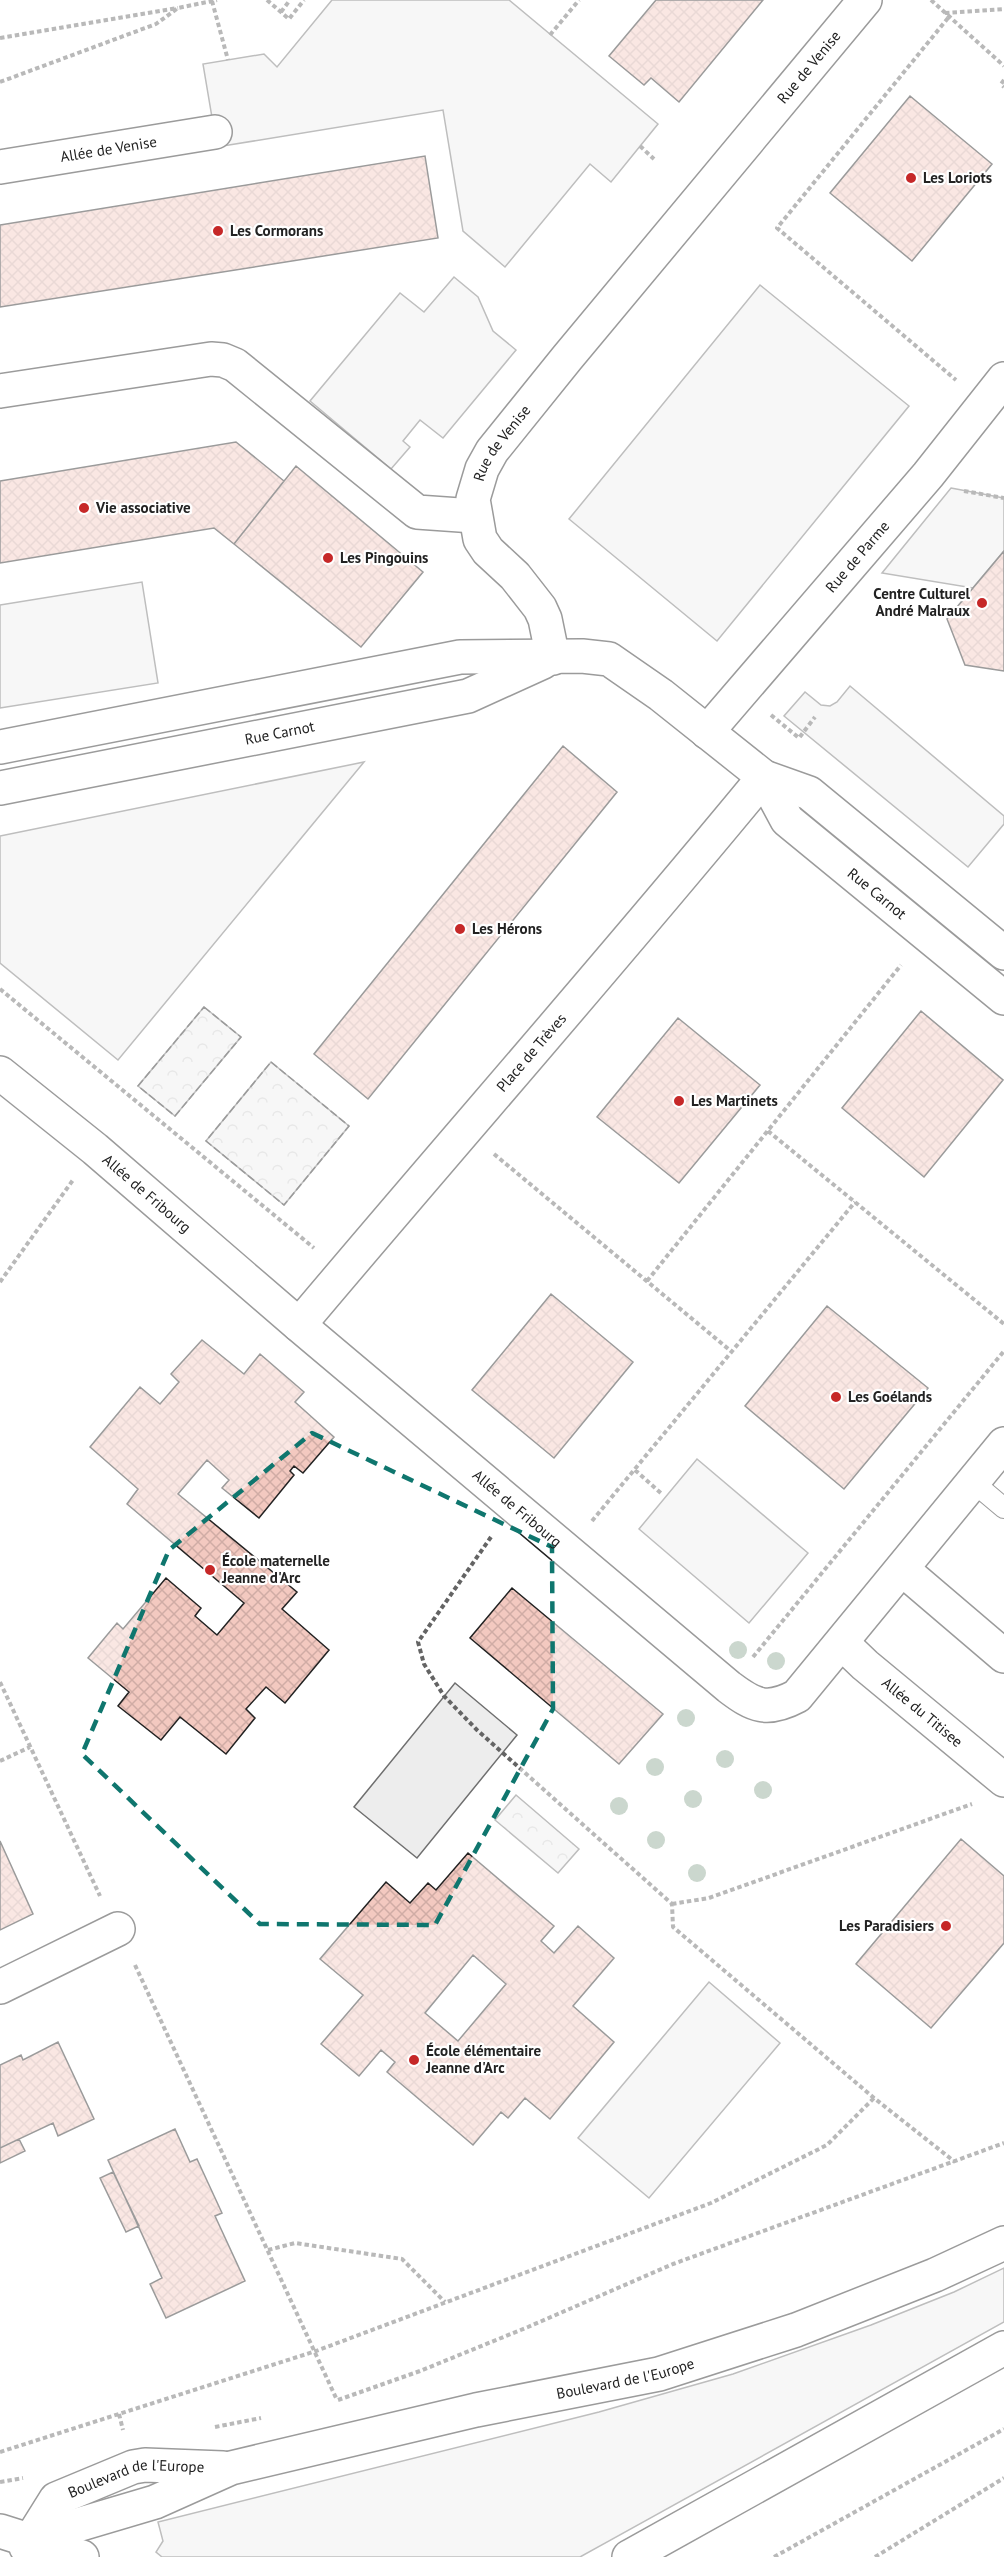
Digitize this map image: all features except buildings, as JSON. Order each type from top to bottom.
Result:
[{"type":"street","name":"Rue de Venise","points":[[474,516],[473,500],[476,484],[492,451],[865,0]]},
{"type":"street","name":"Allée de Venise","points":[[0,167],[215,132]]},
{"type":"street","points":[[0,391],[211,359],[235,364],[417,512],[474,516],[480,539],[484,545],[515,576],[540,608],[545,620],[553,658]]},
{"type":"street","name":"Rue de Parme","points":[[707,732],[928,475],[1004,379]]},
{"type":"street","name":"Rue Carnot","points":[[0,747],[460,657],[582,656],[609,659],[627,670],[764,777],[808,793],[1004,953]]},
{"type":"street","name":"Rue Carnot","points":[[0,788],[468,696],[553,658]]},
{"type":"street","name":"Rue Carnot","points":[[764,777],[787,820],[1004,998]]},
{"type":"street","name":"Place de Trèves","points":[[299,1325],[764,777]]},
{"type":"street","name":"Allée de Fribourg","points":[[0,1073],[95,1149],[299,1325],[729,1686],[748,1701],[758,1705],[769,1706],[786,1702],[797,1696],[1004,1444]]},
{"type":"street","points":[[902,1569],[1004,1656]]},
{"type":"street","name":"Allée du Titisee","points":[[842,1643],[993,1791]]},
{"type":"street","points":[[0,1987],[118,1929]]},
{"type":"street","name":"Boulevard de l'Europe","points":[[16,2542],[56,2499],[133,2467],[145,2465],[231,2468],[476,2410],[659,2374],[807,2325],[935,2276],[1004,2243]]},
{"type":"street","points":[[629,2557],[1004,2348]]},
{"type":"street","points":[[16,2542],[82,2557]]},
{"type":"lane","points":[[973,1482],[1004,1508]]},
{"type":"path","points":[[0,38],[214,0],[228,60]]},
{"type":"path","points":[[267,0],[289,19],[304,0]]},
{"type":"path","points":[[281,12],[290,0]]},
{"type":"path","points":[[550,35],[579,0]]},
{"type":"path","points":[[931,0],[948,18],[1004,66]]},
{"type":"path","points":[[0,81],[156,24],[178,8]]},
{"type":"path","points":[[945,13],[1004,9]]},
{"type":"path","points":[[948,18],[777,228],[956,381]]},
{"type":"path","points":[[1004,80],[1001,84],[1004,87]]},
{"type":"path","points":[[640,146],[654,159]]},
{"type":"path","points":[[766,665],[790,687],[769,713],[799,738],[815,717]]},
{"type":"path","points":[[646,1281],[926,934]]},
{"type":"path","points":[[0,989],[343,1272]]},
{"type":"path","points":[[464,1129],[732,1352]]},
{"type":"path","points":[[768,1131],[1004,1324]]},
{"type":"path","points":[[0,1282],[95,1149]]},
{"type":"path","points":[[591,1522],[855,1202]]},
{"type":"path","points":[[729,1686],[1004,1351]]},
{"type":"path","points":[[635,1470],[663,1495]]},
{"type":"path","points":[[516,1506],[486,1543],[418,1642],[424,1664],[444,1696],[477,1730],[672,1904],[673,1927],[874,2098],[955,2163]]},
{"type":"path","points":[[0,1682],[316,2350],[337,2400]]},
{"type":"path","points":[[0,1761],[30,1747]]},
{"type":"path","points":[[672,1904],[709,1898],[993,1791]]},
{"type":"path","points":[[0,2452],[316,2350],[711,2203],[827,2145],[874,2098]]},
{"type":"path","points":[[326,2403],[453,2358],[673,2264],[955,2163],[1004,2143]]},
{"type":"path","points":[[268,2250],[295,2243],[402,2259],[445,2302]]},
{"type":"path","points":[[119,2414],[121,2420]]},
{"type":"path","points":[[206,2429],[268,2417]]},
{"type":"path","points":[[774,2557],[1004,2428]]},
{"type":"path","points":[[875,2557],[1004,2478]]},
{"type":"highlighted area","points":[[312,1433],[552,1547],[553,1709],[435,1925],[260,1924],[82,1754],[169,1550]]},
{"type":"green space","points":[[204,1007],[241,1037],[175,1116],[138,1086]]},
{"type":"green space","points":[[271,1062],[349,1126],[284,1205],[206,1141]]},
{"type":"green space","points":[[516,1795],[579,1849],[558,1873],[495,1820]]},
{"type":"green space","points":[[709,1982],[780,2043],[649,2198],[578,2138]]},
{"type":"green space","points":[[1004,2268],[1004,2322],[580,2557],[162,2557],[156,2552],[163,2541],[158,2522],[599,2412],[733,2374],[871,2325],[954,2292]]},
{"type":"shaded area","points":[[332,0],[509,0],[658,124],[611,182],[590,164],[505,267],[463,231],[443,110],[217,147],[203,64],[264,54],[277,67]]},
{"type":"shaded area","points":[[454,277],[478,297],[493,331],[516,350],[443,438],[420,420],[403,441],[410,447],[391,469],[310,401],[400,293],[424,312]]},
{"type":"shaded area","points":[[760,285],[909,406],[717,641],[569,519]]},
{"type":"shaded area","points":[[951,488],[1004,498],[1004,551],[973,588],[882,573]]},
{"type":"shaded area","points":[[142,582],[158,683],[0,708],[0,605]]},
{"type":"shaded area","points":[[850,686],[1004,816],[1004,824],[968,867],[784,716],[805,692],[821,705],[830,706],[837,702]]},
{"type":"shaded area","points":[[364,762],[118,1060],[0,963],[0,836]]},
{"type":"shaded area","points":[[697,1459],[808,1553],[749,1623],[639,1529]]},
{"type":"shaded area","points":[[455,1683],[517,1735],[417,1858],[354,1807]]},
{"type":"fence","points":[[204,1007],[241,1037],[175,1116],[138,1086],[204,1007]]},
{"type":"fence","points":[[271,1062],[349,1126],[284,1205],[206,1141],[271,1062]]},
{"type":"place","name":"Les Loriots","points":[[911,178]]},
{"type":"place","name":"Les Cormorans","points":[[218,231]]},
{"type":"place","name":"Vie associative","points":[[84,508]]},
{"type":"place","name":"Les Pingouins","points":[[328,558]]},
{"type":"place","name":"Centre Culturel André Malraux","points":[[982,603]]},
{"type":"place","name":"Les Hérons","points":[[460,929]]},
{"type":"place","name":"Les Martinets","points":[[679,1101]]},
{"type":"place","name":"Les Goélands","points":[[836,1397]]},
{"type":"place","name":"École maternelle Jeanne d'Arc","points":[[210,1570]]},
{"type":"place","name":"Les Paradisiers","points":[[946,1926]]},
{"type":"place","name":"École élémentaire Jeanne d'Arc","points":[[414,2060]]}]
